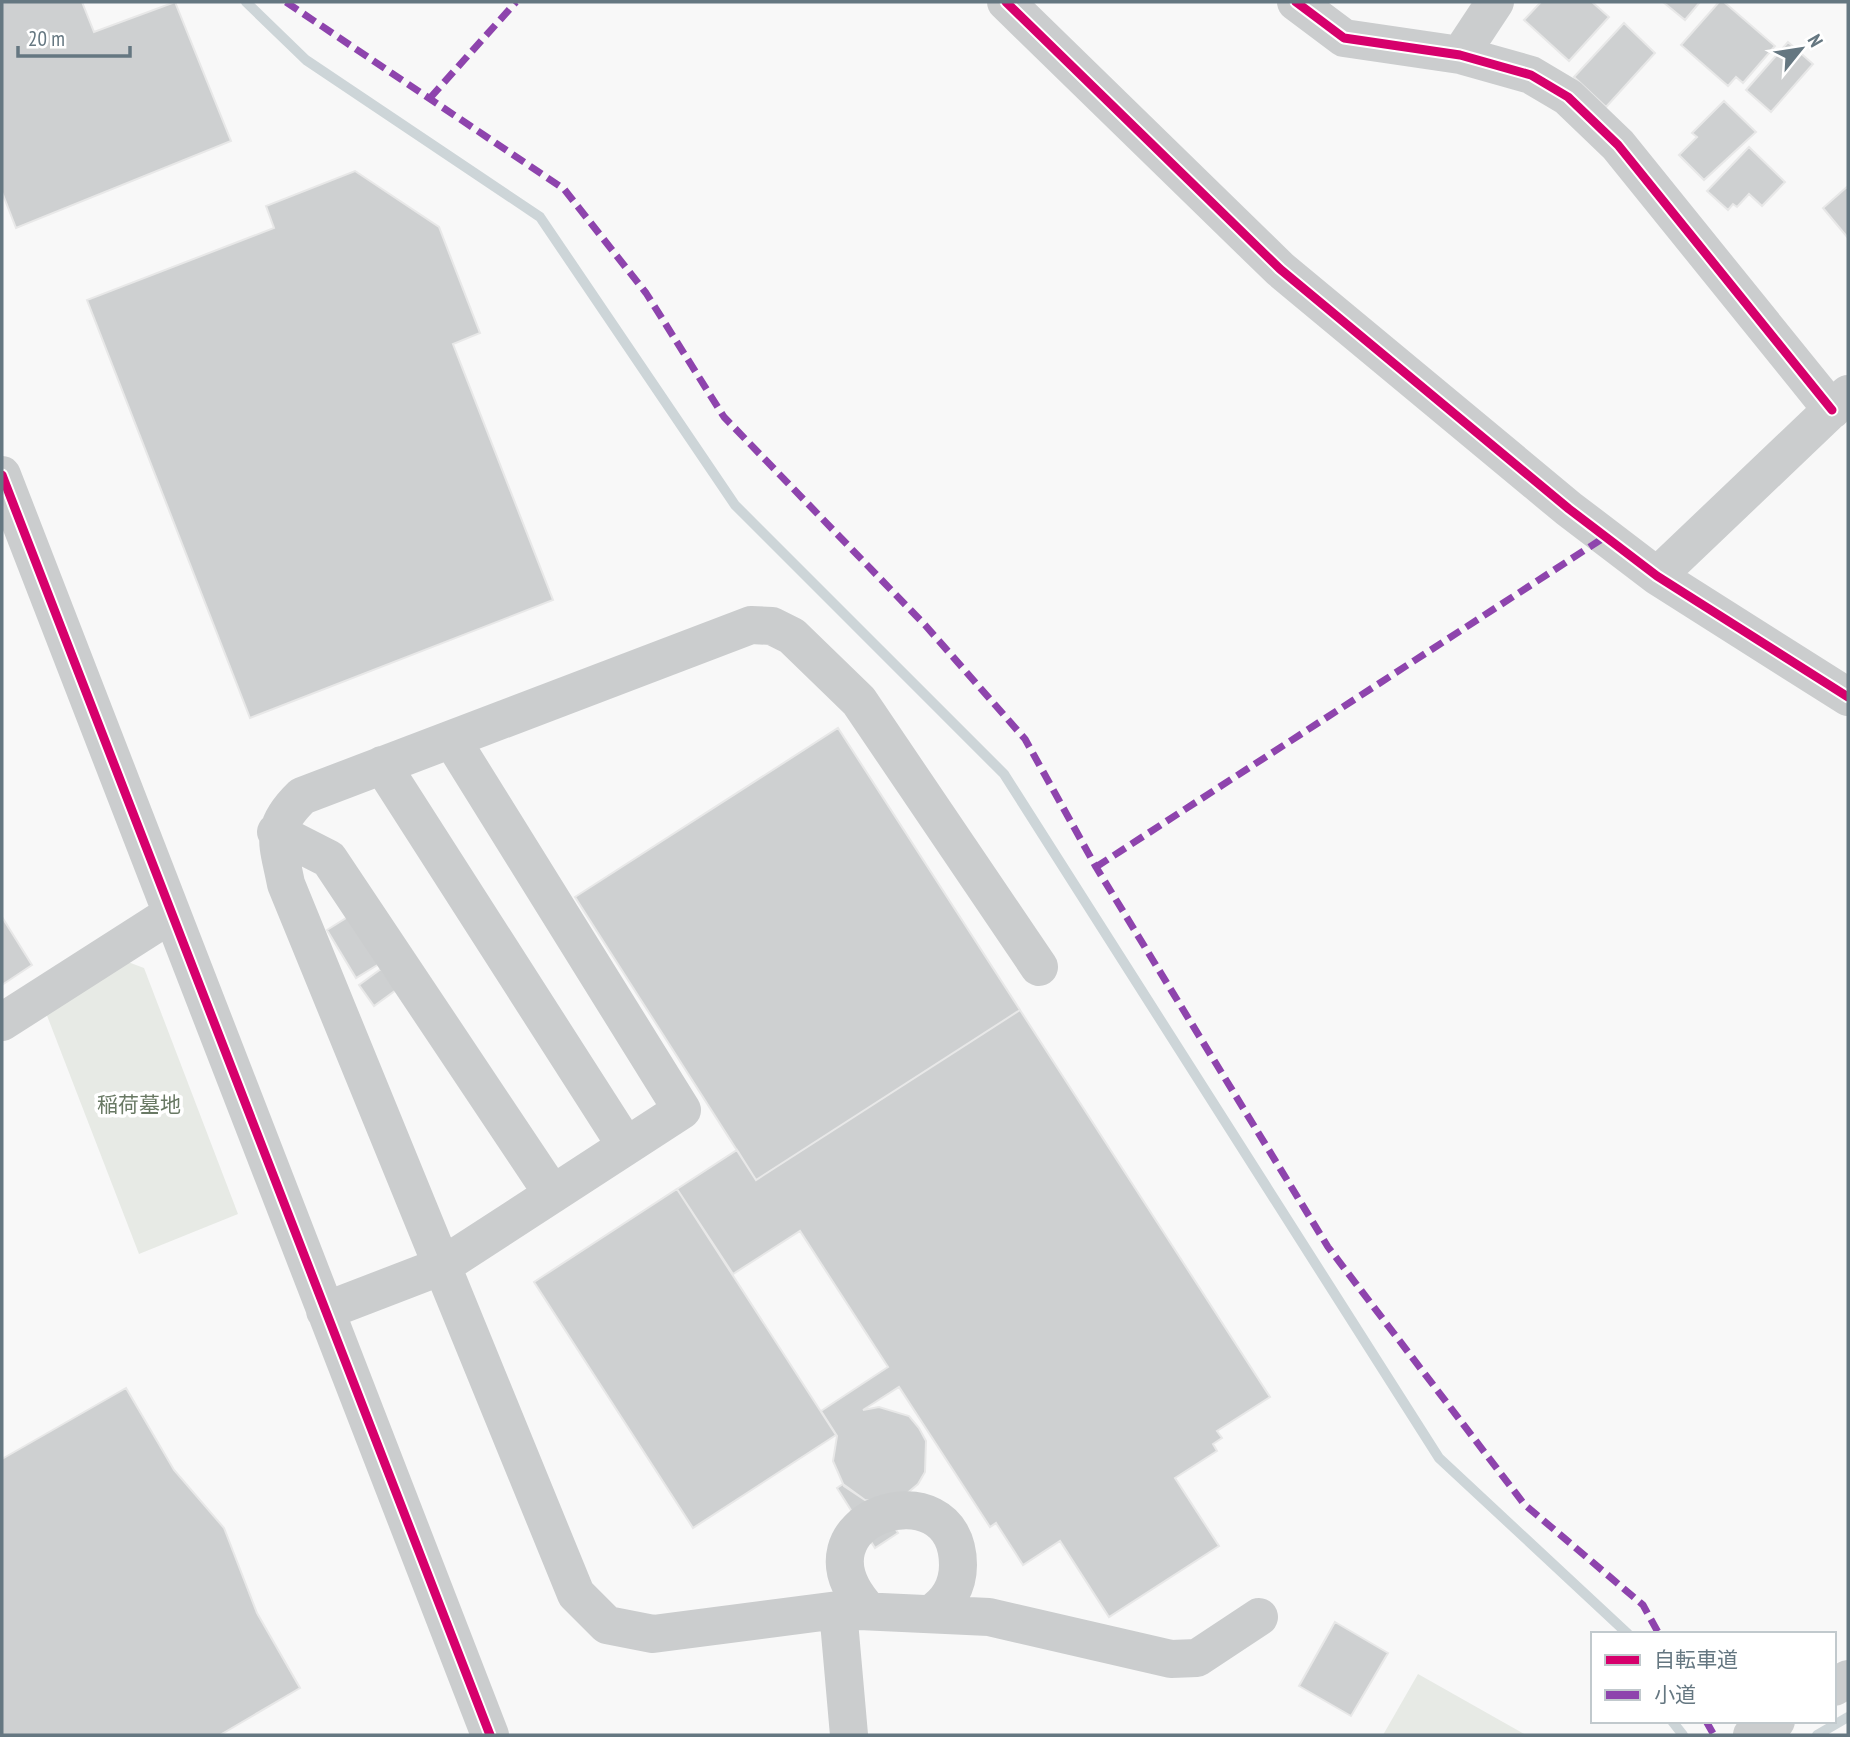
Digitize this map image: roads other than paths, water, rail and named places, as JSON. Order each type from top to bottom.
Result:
[{"type":"street","points":[[1006,2],[1280,269],[1569,509],[1657,576],[1848,697]]},
{"type":"street","points":[[1296,2],[1344,38],[1460,55],[1531,75],[1568,97],[1618,145],[1840,402],[1657,576]]},
{"type":"street","points":[[1460,55],[1495,2]]},
{"type":"street","points":[[2,475],[490,1735]]},
{"type":"street","points":[[1039,967],[859,701],[792,636],[772,626],[751,625],[302,796],[286,810],[276,832],[286,884],[576,1594],[607,1625],[653,1634],[853,1611],[989,1617],[1171,1659],[1197,1658],[1259,1617]]},
{"type":"street","points":[[325,1311],[442,1266],[682,1110],[452,740]]},
{"type":"street","points":[[382,765],[626,1146]]},
{"type":"street","points":[[276,832],[329,859],[552,1193]]},
{"type":"street","points":[[2,1022],[170,914]]},
{"type":"street","points":[[849,1735],[853,1595],[846,1576],[845,1559],[850,1542],[873,1516],[890,1510],[908,1509],[925,1513],[951,1536],[958,1555],[958,1574],[951,1593],[930,1614]]},
{"type":"street","points":[[1752,1735],[1773,1723]]},
{"type":"waterway","points":[[246,2],[306,60],[540,217],[735,505],[1004,774],[1439,1458],[1626,1632]]},
{"type":"waterway","points":[[1817,1735],[1848,1717]]},
{"type":"waterway","points":[[1674,1723],[1683,1735]]},
{"type":"park label","name":"稲荷墓地","points":[[139,1105]]}]
